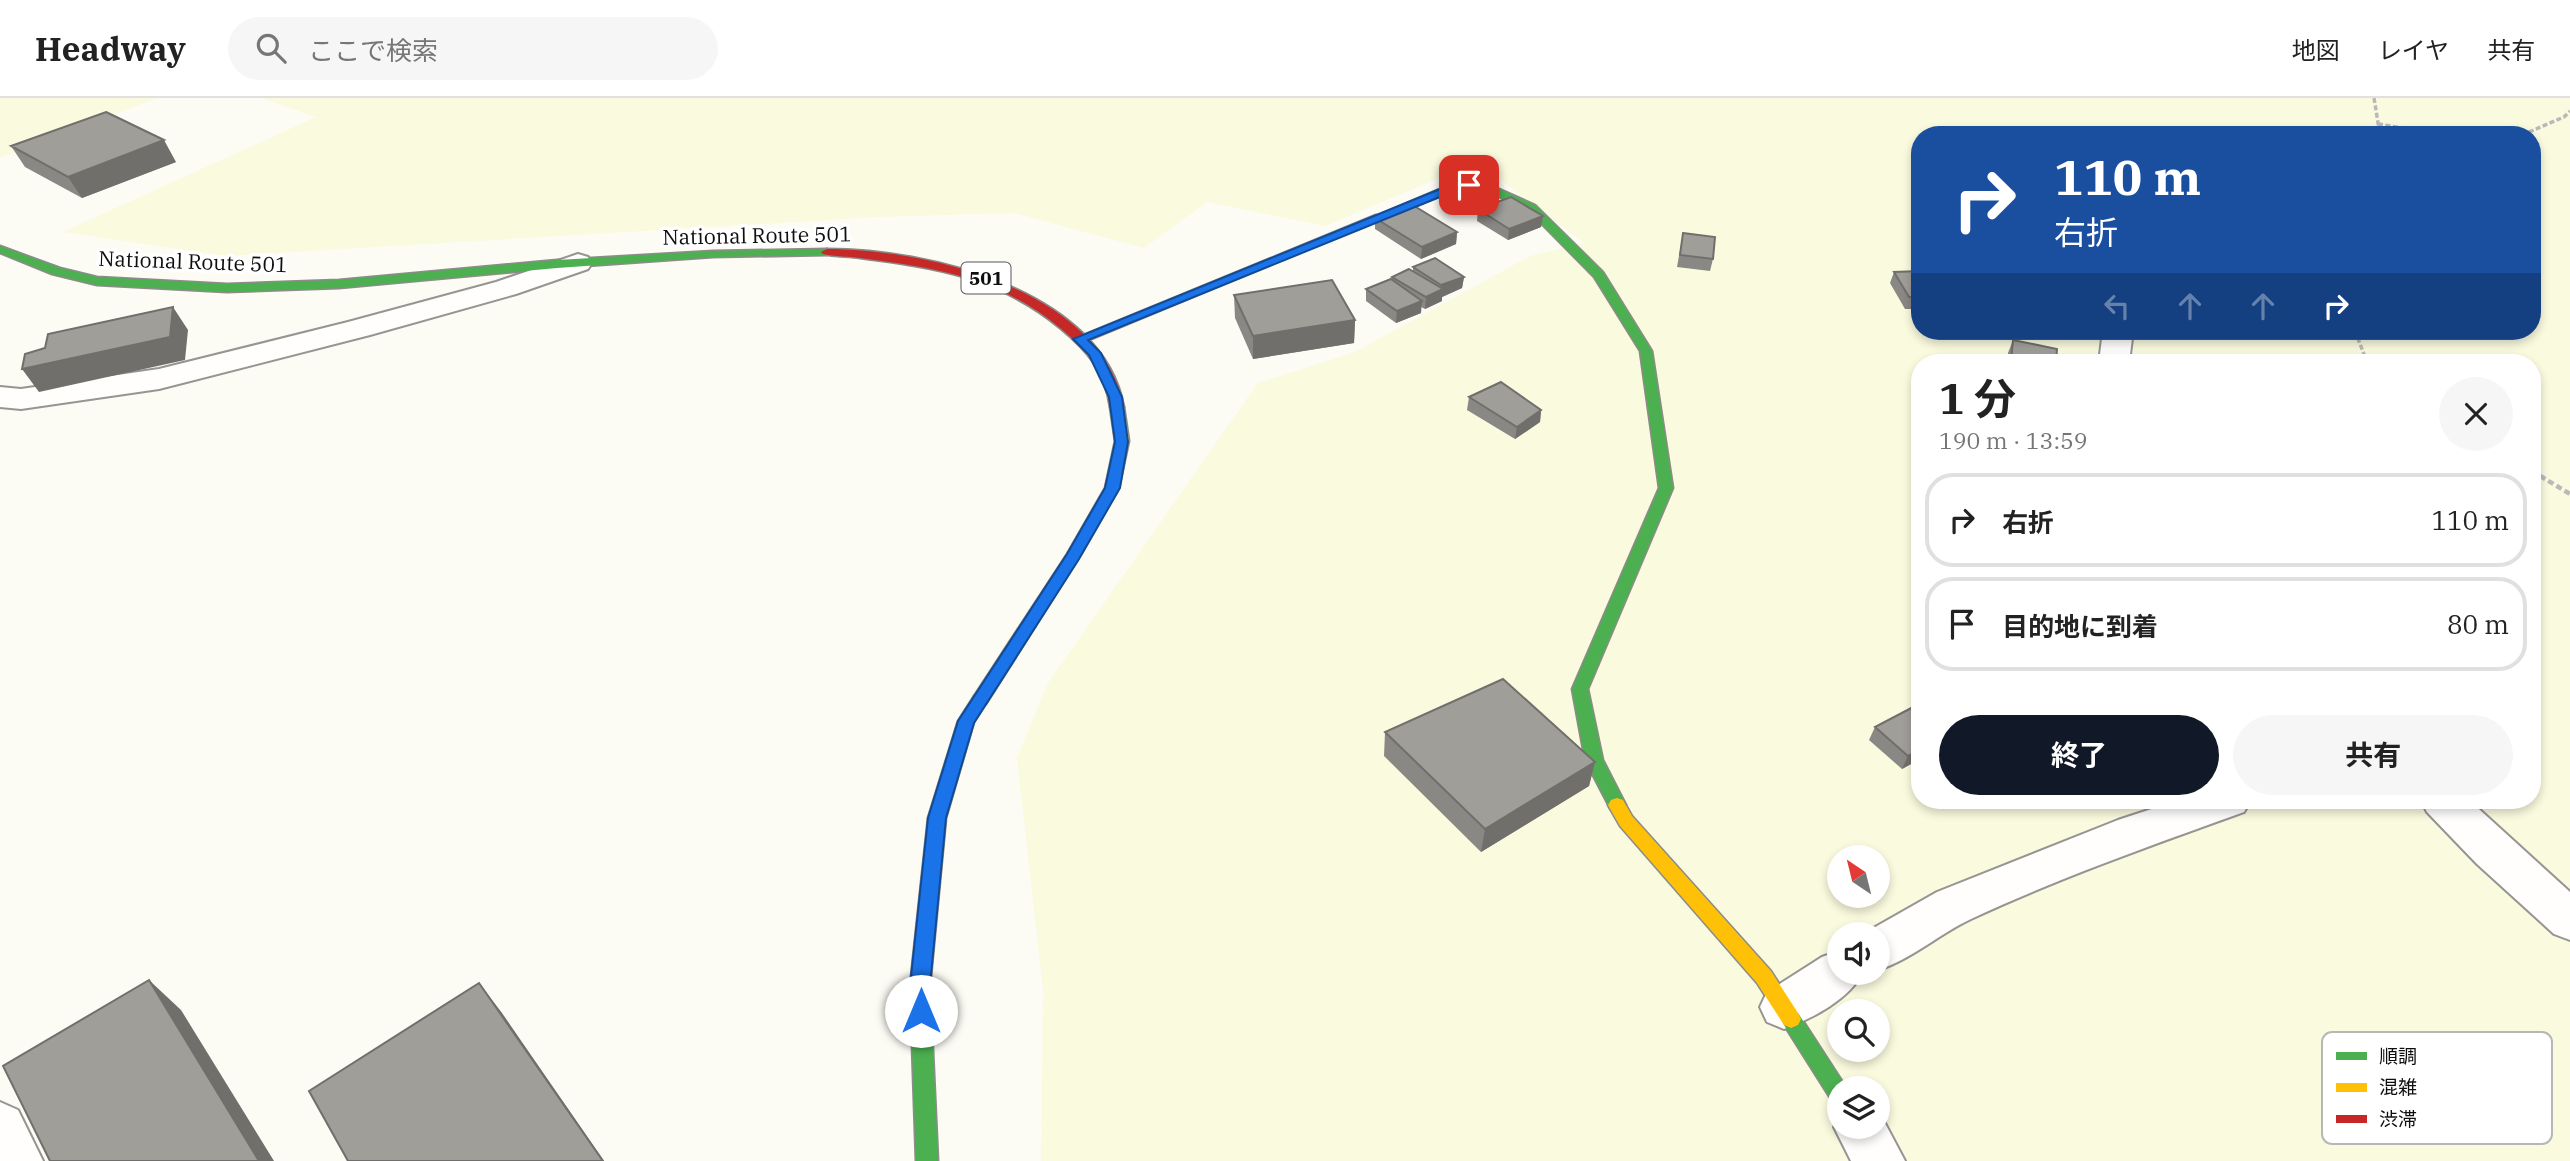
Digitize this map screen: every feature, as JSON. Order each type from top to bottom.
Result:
[{"type":"main road","points":[[1080,339],[1444,191],[1469,185],[1480,187],[1531,207],[1599,275],[1646,351],[1666,488],[1580,689],[1594,760],[1626,821],[1764,977],[1828,1076]]},
{"type":"main road","name":"National Route 501","points":[[0,249],[56,271],[97,281],[228,288],[339,284],[713,254],[844,252],[959,269],[1005,285],[1048,310],[1095,353],[1116,397],[1122,442],[1112,488],[1073,556],[966,721],[937,818],[920,986],[928,1161]]},
{"type":"street","points":[[0,397],[21,399],[159,379],[426,311],[506,288],[578,263]]},
{"type":"street","points":[[1890,943],[1953,906],[2134,833],[2203,809]]},
{"type":"street","points":[[2451,809],[2570,920]]},
{"type":"street","points":[[1784,1007],[1827,980]]},
{"type":"street","points":[[0,1127],[17,1161]]},
{"type":"street","points":[[1867,1139],[1879,1161]]},
{"type":"path","points":[[2374,98],[2378,124],[2390,126]]},
{"type":"path","points":[[2541,127],[2564,117],[2570,111]]},
{"type":"path","points":[[2541,476],[2570,494]]},
{"type":"green space","points":[[0,98],[157,98],[0,158]]},
{"type":"green space","points":[[261,98],[2570,98],[2570,1161],[1041,1161],[1043,990],[1017,758],[1048,683],[1258,383],[1355,352],[1530,256],[1584,243],[1477,162],[1325,226],[1207,202],[1144,248],[1014,213],[877,217],[226,256],[63,232],[316,117]]},
{"type":"building","points":[[106,112],[164,140],[68,177],[11,146]]},
{"type":"building","points":[[1511,197],[1543,216],[1509,229],[1478,209]]},
{"type":"building","points":[[1411,204],[1457,232],[1422,247],[1375,218]]},
{"type":"building","points":[[1683,233],[1715,237],[1713,259],[1680,255]]},
{"type":"building","points":[[1435,258],[1464,277],[1441,285],[1413,267]]},
{"type":"building","points":[[1409,269],[1443,289],[1426,297],[1392,277]]},
{"type":"building","points":[[1911,271],[1911,297],[1909,297],[1894,272]]},
{"type":"building","points":[[1391,279],[1422,301],[1397,311],[1366,289]]},
{"type":"building","points":[[1332,280],[1355,320],[1253,336],[1234,295]]},
{"type":"building","points":[[173,307],[170,337],[22,369],[25,354],[45,348],[48,334]]},
{"type":"building","points":[[2013,340],[2057,349],[2057,354],[2012,354]]},
{"type":"building","points":[[1501,382],[1541,410],[1517,427],[1469,397]]},
{"type":"building","points":[[1503,679],[1595,762],[1485,829],[1385,732]]},
{"type":"building","points":[[1911,708],[1911,754],[1908,756],[1875,727]]},
{"type":"building","points":[[149,980],[259,1161],[50,1161],[3,1066]]},
{"type":"building","points":[[479,983],[603,1161],[348,1161],[309,1091]]},
{"type":"traffic: fast","points":[[1380,217],[1444,191],[1469,185],[1491,189],[1531,207],[1599,275],[1646,351],[1666,488],[1580,689],[1594,760],[1617,805]]},
{"type":"traffic: fast","points":[[0,249],[56,271],[97,281],[227,288],[339,284],[557,264],[713,254],[827,252]]},
{"type":"traffic: fast","points":[[927,1161],[920,986],[937,818],[966,721],[980,700]]},
{"type":"traffic: fast","points":[[1791,1019],[1827,1076]]},
{"type":"traffic: slow","points":[[1080,339],[1380,217]]},
{"type":"traffic: slow","points":[[980,700],[1073,556],[1112,488],[1122,441],[1117,407]]},
{"type":"traffic: slow","points":[[1617,805],[1626,821],[1764,977],[1791,1019]]},
{"type":"traffic: jam","points":[[827,252],[844,252],[937,266],[965,272],[1019,293],[1045,310],[1093,350],[1109,379],[1117,407]]},
{"type":"route","points":[[921,1011],[920,986],[937,818],[966,721],[1073,556],[1112,488],[1122,442],[1116,397],[1095,353],[1080,339],[1444,191],[1469,185]]}]
